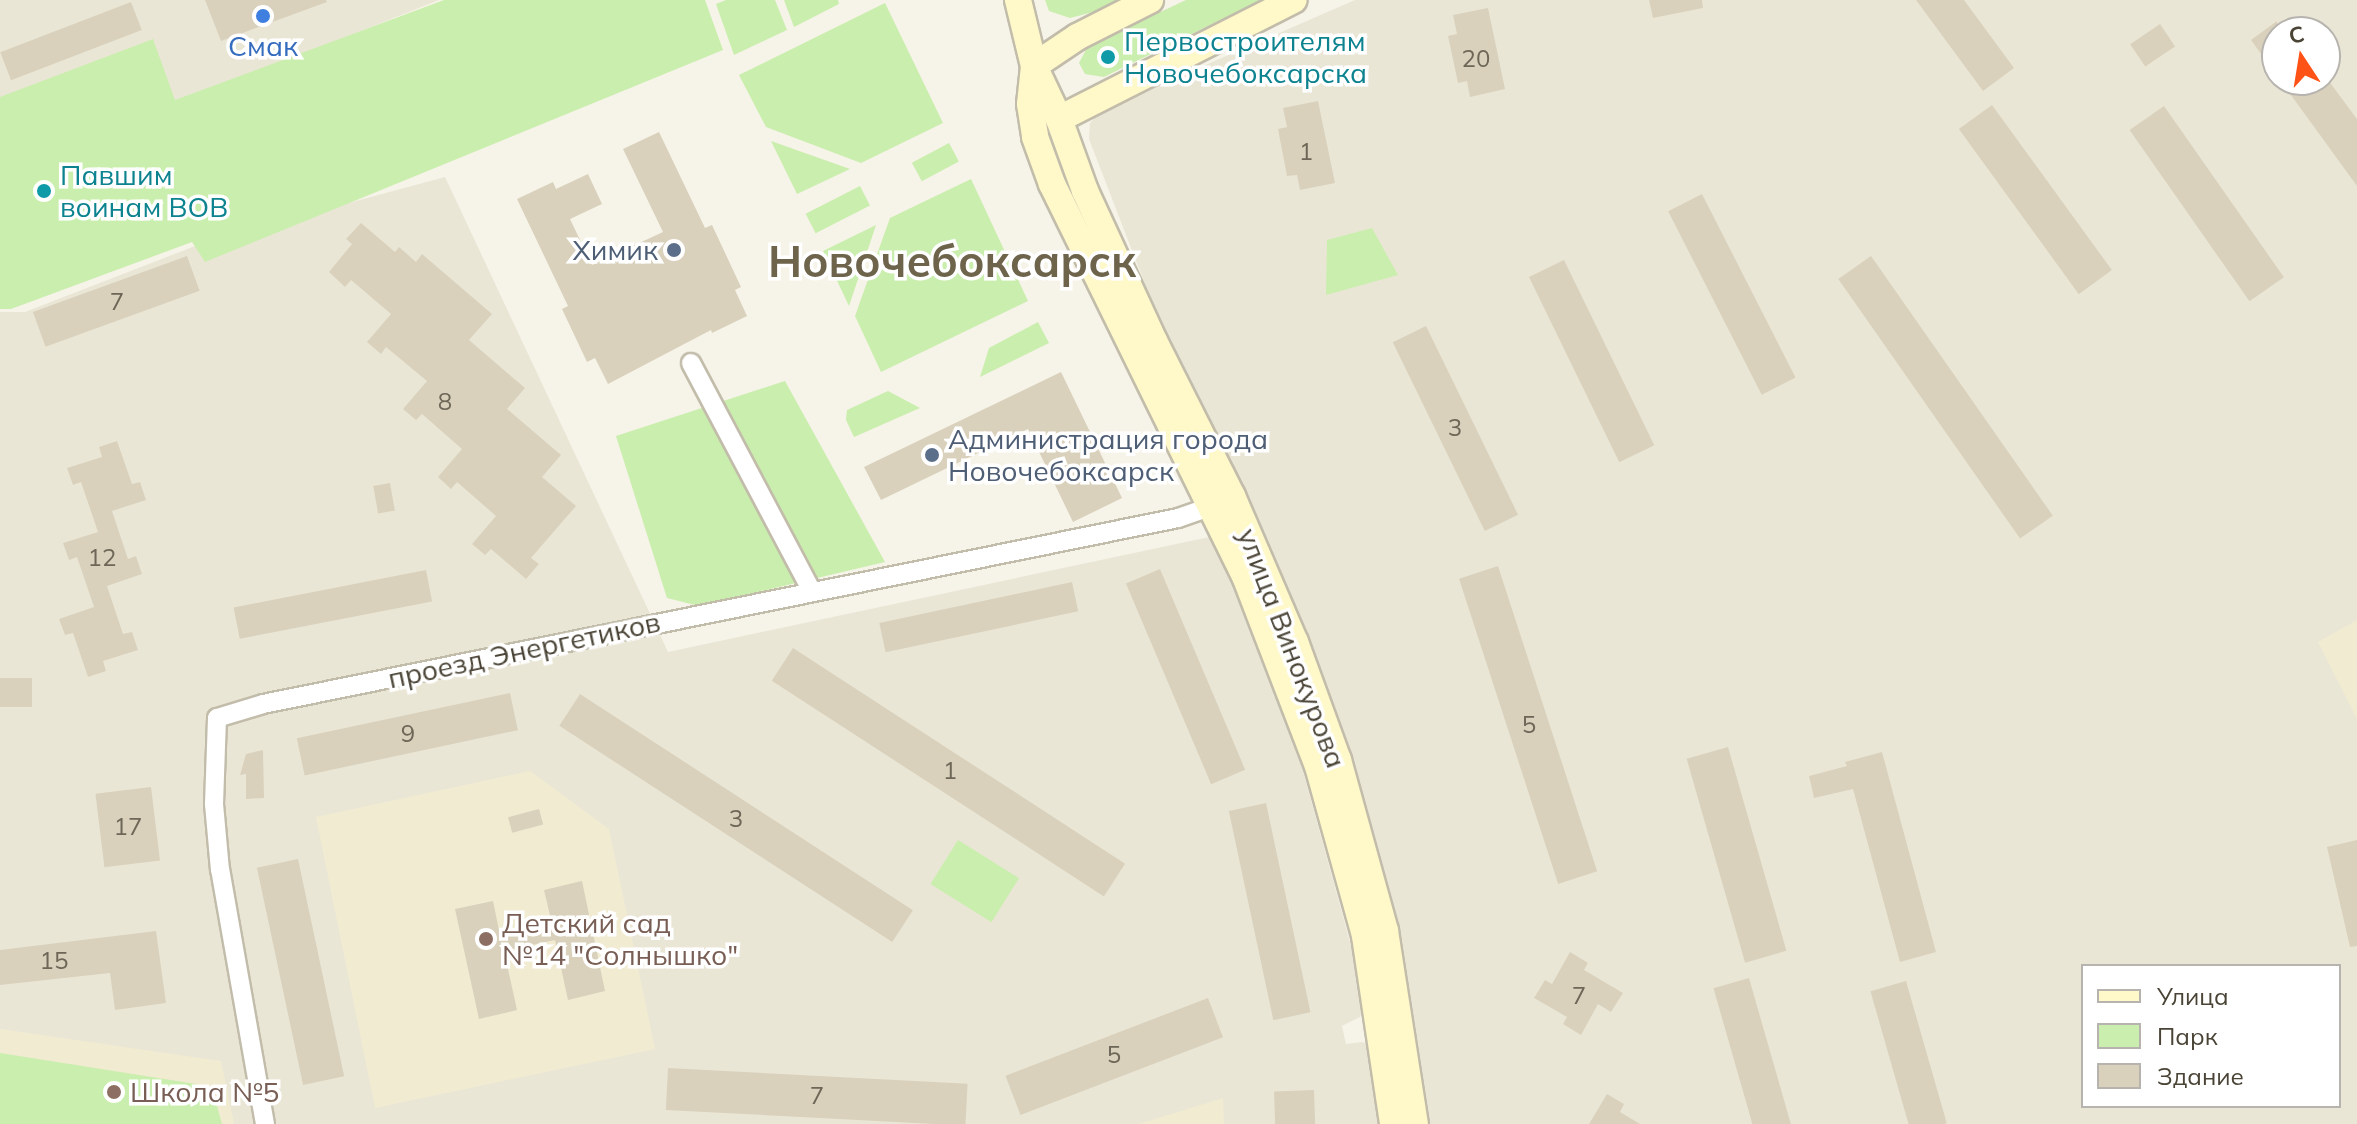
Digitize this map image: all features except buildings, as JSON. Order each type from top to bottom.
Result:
[{"type":"main road","name":"улица Винокурова","points":[[1018,0],[1034,66],[1059,119],[1085,191],[1222,501]]},
{"type":"main road","points":[[1034,66],[1077,37],[1150,0]]},
{"type":"main road","points":[[1059,119],[1294,0]]},
{"type":"main road","name":"улица Винокурова","points":[[1034,66],[1030,104],[1035,137],[1052,184],[1295,642],[1328,763],[1381,917],[1392,1026],[1393,1124]]},
{"type":"main road","name":"улица Винокурова","points":[[1392,1026],[1415,1124]]},
{"type":"street","points":[[691,363],[812,592]]},
{"type":"street","name":"проезд Энергетиков","points":[[265,1124],[220,870],[214,804],[217,718],[263,704],[1178,518],[1222,501]]},
{"type":"shaded area","points":[[0,0],[439,0],[124,125],[0,128]]},
{"type":"shaded area","points":[[1355,0],[2357,0],[2357,1124],[1425,1124],[1419,1062],[1400,947],[1354,771],[1165,336],[1089,139],[1090,123],[1102,110]]},
{"type":"shaded area","points":[[445,177],[668,652],[1214,536],[1294,738],[1365,997],[1360,1017],[1342,1026],[1346,1044],[1362,1042],[1371,1045],[1383,1124],[0,1124],[0,312],[25,312],[208,241]]},
{"type":"shaded area","points":[[2357,620],[2357,719],[2318,642]]},
{"type":"shaded area","name":"Детский сад №14 \"Солнышко\"","points":[[530,771],[609,829],[655,1049],[375,1108],[316,817]]},
{"type":"shaded area","name":"Школа №5","points":[[0,1029],[221,1061],[234,1124],[0,1124]]},
{"type":"shaded area","points":[[1223,1098],[1224,1124],[1139,1124]]},
{"type":"green space","points":[[444,0],[705,0],[723,50],[205,262],[192,242],[11,309],[0,309],[0,97],[153,39],[175,100]]},
{"type":"green space","points":[[726,0],[775,0],[787,30],[734,55],[716,4]]},
{"type":"green space","points":[[784,0],[838,0],[839,4],[794,27]]},
{"type":"green space","points":[[1045,0],[1117,0],[1093,12],[1070,18],[1049,11]]},
{"type":"green space","points":[[1186,0],[1261,0],[1104,77],[1085,74],[1079,63],[1088,46]]},
{"type":"green space","points":[[885,3],[943,123],[861,163],[766,127],[739,75]]},
{"type":"green space","points":[[771,141],[850,169],[797,194]]},
{"type":"green space","points":[[949,143],[959,162],[922,181],[912,163]]},
{"type":"green space","points":[[971,179],[1028,301],[881,372],[855,316],[890,218]]},
{"type":"green space","points":[[860,186],[870,206],[816,233],[806,214]]},
{"type":"green space","points":[[876,225],[849,306],[823,251]]},
{"type":"green space","points":[[1372,228],[1398,275],[1326,295],[1327,240]]},
{"type":"green space","points":[[1038,322],[1049,343],[980,377],[989,348]]},
{"type":"green space","points":[[785,381],[885,562],[699,606],[667,598],[616,436]]},
{"type":"green space","points":[[888,391],[920,408],[854,437],[846,420],[847,410]]},
{"type":"green space","points":[[958,840],[1019,878],[992,922],[930,884]]},
{"type":"green space","name":"Школа №5","points":[[0,1053],[196,1084],[217,1106],[222,1124],[0,1124]]},
{"type":"place","name":"Смак","points":[[263,16]]},
{"type":"place","name":"Первостроителям Новочебоксарска","points":[[1108,57]]},
{"type":"place","name":"Павшим воинам ВОВ","points":[[44,191]]},
{"type":"place","name":"Химик","points":[[674,250]]},
{"type":"place","name":"Администрация города Новочебоксарск","points":[[932,455]]},
{"type":"place","name":"Детский сад №14 \"Солнышко\"","points":[[486,939]]},
{"type":"place","name":"Школа №5","points":[[114,1092]]},
{"type":"district","name":"Новочебоксарск","points":[[952,261]]}]
